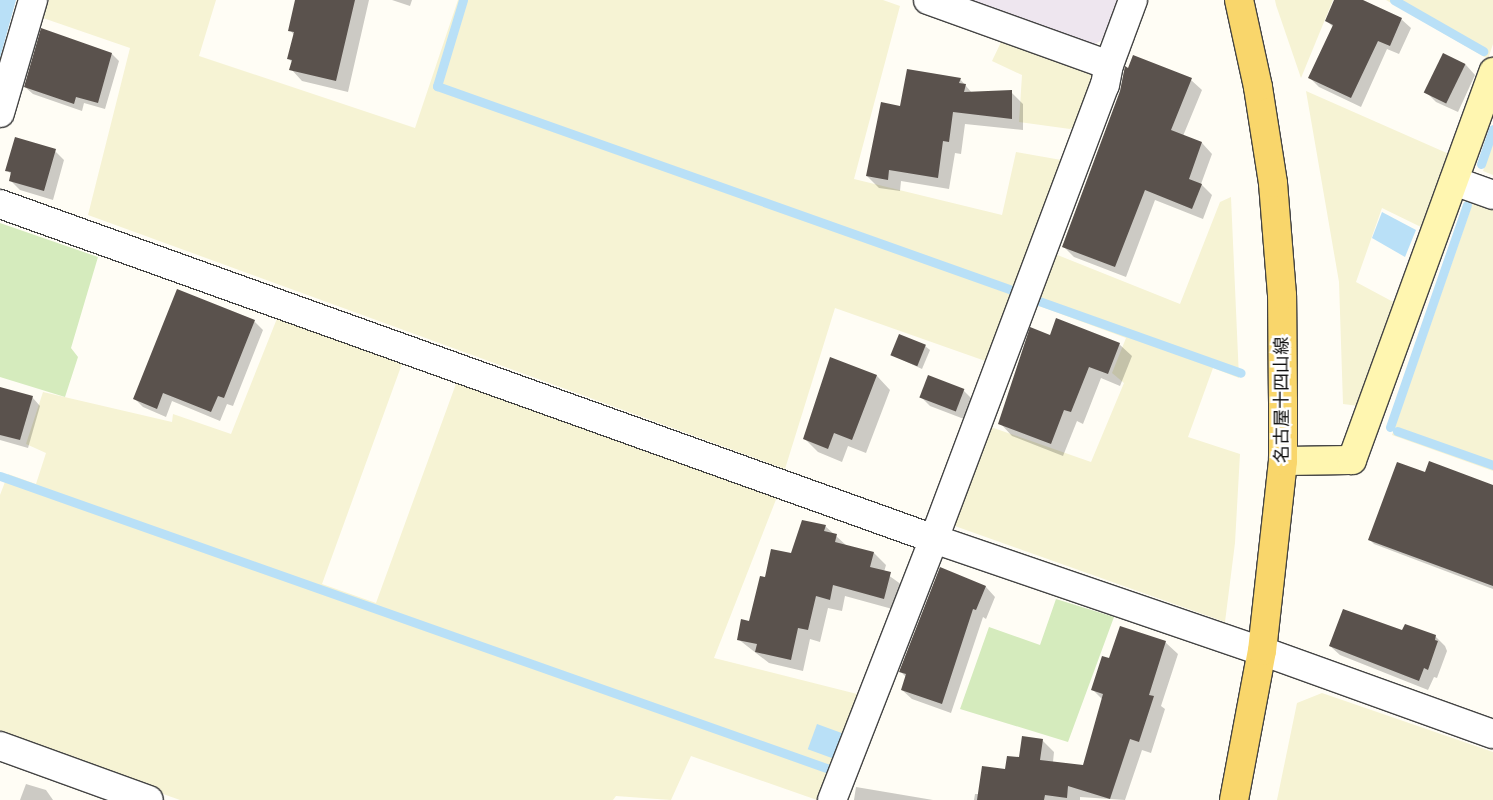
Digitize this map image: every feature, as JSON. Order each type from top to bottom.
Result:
[{"type":"main road","name":"名古屋十四山線","points":[[1234,800],[1262,651],[1283,461],[1282,295],[1273,183],[1258,86],[1238,0]]},
{"type":"street","points":[[0,113],[33,0]]},
{"type":"street","points":[[928,0],[1109,65]]},
{"type":"street","points":[[832,800],[934,539],[1105,85],[1109,65],[1133,0]]},
{"type":"street","points":[[1283,461],[1352,460],[1493,72]]},
{"type":"street","points":[[1454,181],[1493,195]]},
{"type":"street","points":[[0,204],[934,539],[1262,651],[1493,734]]},
{"type":"street","points":[[0,746],[150,800]]},
{"type":"shaded area","points":[[49,0],[216,0],[199,56],[415,128],[458,0],[883,0],[900,6],[854,179],[1002,215],[1016,152],[1067,161],[991,363],[835,308],[785,469],[88,215],[130,48],[43,18]]},
{"type":"shaded area","points":[[965,0],[1123,0],[1110,36],[1093,45]]},
{"type":"shaded area","points":[[1275,0],[1333,0],[1301,78],[1276,5]]},
{"type":"shaded area","points":[[1386,0],[1493,0],[1493,44],[1488,59]]},
{"type":"shaded area","points":[[1003,38],[1092,73],[1095,83],[1078,125],[1070,129],[1019,122],[1022,75],[992,61]]},
{"type":"shaded area","points":[[1306,91],[1449,154],[1423,228],[1382,208],[1356,282],[1397,304],[1359,406],[1343,404],[1339,282]]},
{"type":"shaded area","points":[[1493,144],[1493,175],[1483,171]]},
{"type":"shaded area","points":[[1231,197],[1239,378],[1213,368],[1188,437],[1240,454],[1235,543],[1225,622],[952,525],[988,426],[1091,462],[1124,383],[1112,373],[1126,338],[1034,304],[1055,254],[1180,304],[1220,202]]},
{"type":"shaded area","points":[[1473,202],[1493,209],[1493,471],[1392,435]]},
{"type":"shaded area","points":[[278,316],[403,361],[322,584],[376,603],[457,381],[777,497],[714,658],[869,697],[827,800],[817,800],[691,756],[671,800],[616,796],[613,800],[180,800],[0,736],[0,495],[8,474],[36,484],[46,453],[26,444],[43,392],[172,422],[173,414],[231,434]]},
{"type":"shaded area","points":[[1322,693],[1493,752],[1493,800],[1277,800],[1297,703]]},
{"type":"green space","points":[[0,223],[98,257],[71,348],[78,357],[65,397],[0,377]]},
{"type":"green space","points":[[1056,599],[1114,617],[1068,742],[960,709],[989,627],[1040,645]]},
{"type":"water","points":[[0,0],[16,0],[0,58]]},
{"type":"water","points":[[1382,212],[1416,230],[1405,257],[1372,238]]},
{"type":"water","points":[[817,724],[842,733],[833,759],[808,749]]},
{"type":"building","points":[[295,0],[355,0],[336,81],[289,70],[292,60],[287,59],[294,32],[288,31]]},
{"type":"building","points":[[1334,0],[1363,0],[1402,18],[1390,46],[1378,41],[1351,98],[1308,78],[1333,25],[1325,21]]},
{"type":"building","points":[[41,28],[112,53],[98,103],[76,97],[74,104],[24,87]]},
{"type":"building","points":[[1443,53],[1465,64],[1446,104],[1424,93]]},
{"type":"building","points":[[1133,55],[1192,78],[1171,130],[1202,142],[1189,179],[1202,184],[1192,209],[1145,190],[1115,267],[1062,247],[1120,91],[1125,66],[1128,68]]},
{"type":"building","points":[[907,69],[961,78],[959,83],[966,84],[964,92],[1012,90],[1012,119],[953,112],[949,142],[943,141],[938,178],[889,170],[888,180],[866,176],[881,102],[900,106]]},
{"type":"building","points":[[15,137],[56,149],[44,191],[9,181],[11,172],[5,171]]},
{"type":"building","points":[[177,289],[255,320],[224,398],[218,396],[211,412],[163,393],[157,409],[133,399]]},
{"type":"building","points":[[1056,318],[1120,343],[1108,374],[1089,367],[1071,412],[1064,410],[1051,444],[998,424],[1030,327],[1050,335]]},
{"type":"building","points":[[899,334],[926,345],[917,366],[890,355]]},
{"type":"building","points":[[830,357],[877,375],[852,440],[834,433],[828,449],[803,439]]},
{"type":"building","points":[[928,375],[964,389],[956,411],[919,397]]},
{"type":"building","points":[[0,387],[33,396],[20,440],[0,435]]},
{"type":"building","points":[[1429,461],[1493,485],[1493,586],[1368,540],[1397,462],[1425,472]]},
{"type":"building","points":[[802,520],[826,525],[824,531],[837,534],[835,542],[874,552],[870,567],[891,572],[884,599],[833,585],[830,600],[816,596],[808,630],[798,628],[791,660],[755,652],[757,644],[737,640],[741,619],[749,621],[760,576],[765,577],[771,549],[791,553]]},
{"type":"building","points":[[940,567],[986,586],[976,610],[973,609],[942,704],[901,690],[906,674],[899,672]]},
{"type":"building","points":[[1343,609],[1402,630],[1405,624],[1436,635],[1435,640],[1438,641],[1428,670],[1424,668],[1419,681],[1329,646]]},
{"type":"building","points":[[1120,626],[1166,641],[1149,695],[1154,696],[1139,742],[1130,739],[1110,799],[1068,786],[1067,798],[1045,795],[1044,800],[977,800],[982,766],[1005,769],[1007,756],[1019,757],[1022,736],[1043,739],[1040,760],[1083,765],[1103,694],[1091,690],[1102,656],[1109,658]]},
{"type":"waterway","points":[[463,0],[437,86],[1012,290]]},
{"type":"waterway","points":[[1394,0],[1483,51]]},
{"type":"waterway","points":[[1481,164],[1493,129]]},
{"type":"waterway","points":[[1390,427],[1467,205]]},
{"type":"waterway","points":[[1039,301],[1241,373]]},
{"type":"waterway","points":[[1397,431],[1493,465]]},
{"type":"waterway","points":[[0,476],[835,771]]}]
